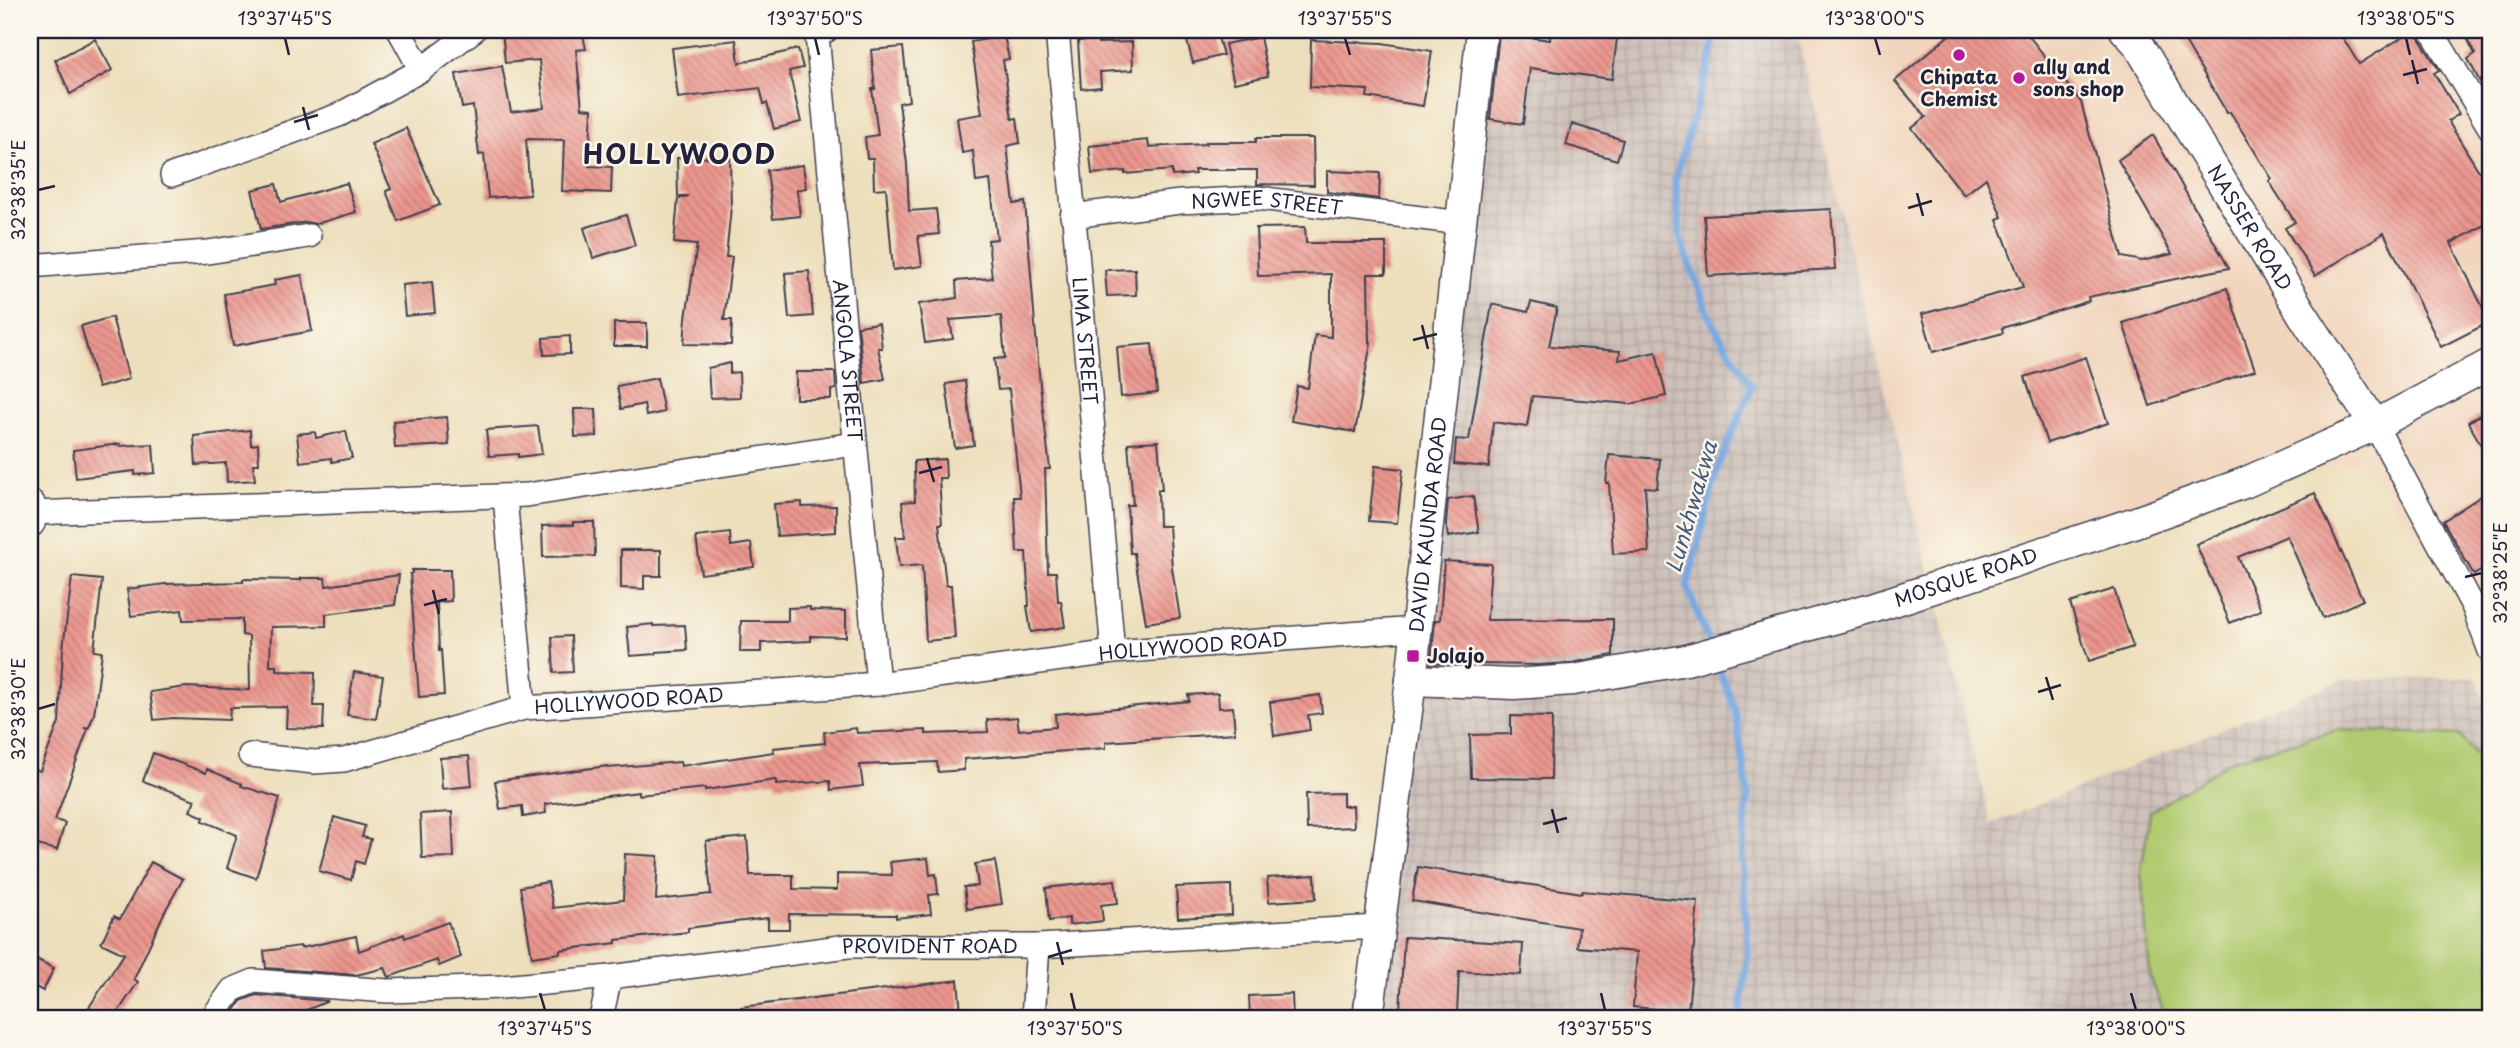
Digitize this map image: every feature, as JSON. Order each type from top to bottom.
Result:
[{"type":"street","points":[[399,30],[421,70]]},
{"type":"street","points":[[172,175],[339,115],[421,70],[474,30]]},
{"type":"street","name":"LIMA STREET","points":[[1057,30],[1113,652]]},
{"type":"street","name":"DAVID KAUNDA ROAD","points":[[1368,1018],[1411,680],[1482,30]]},
{"type":"street","name":"NASSER ROAD","points":[[2125,30],[2137,43],[2303,315],[2375,425]]},
{"type":"street","points":[[2431,30],[2490,128]]},
{"type":"street","name":"ANGOLA STREET","points":[[822,33],[854,444],[878,684]]},
{"type":"street","name":"NGWEE STREET","points":[[1072,216],[1181,202],[1258,198],[1462,223]]},
{"type":"street","points":[[30,266],[208,252],[309,236]]},
{"type":"street","name":"MOSQUE ROAD","points":[[1411,680],[1514,684],[1573,680],[1699,657],[1872,608],[2133,523],[2244,483],[2375,425],[2490,364]]},
{"type":"street","points":[[2375,425],[2473,606],[2490,651]]},
{"type":"street","points":[[30,513],[505,497],[854,444]]},
{"type":"street","name":"HOLLYWOOD ROAD","points":[[505,497],[524,708],[878,684],[1113,652],[1415,629]]},
{"type":"street","points":[[250,755],[314,762],[344,760],[524,708]]},
{"type":"street","name":"PROVIDENT ROAD","points":[[212,1018],[232,990],[254,981],[388,991],[502,987],[610,977],[848,946],[1038,946],[1378,927]]},
{"type":"street","points":[[1033,1018],[1038,946]]},
{"type":"street","points":[[601,1018],[610,977]]},
{"type":"shaded area","points":[[1487,30],[1796,30],[1991,824],[2342,680],[2477,678],[2490,728],[2490,1018],[1347,1018],[1411,680]]},
{"type":"shaded area","points":[[1737,30],[2490,30],[2490,635],[2361,460],[1920,554]]},
{"type":"green space","points":[[2338,730],[2459,735],[2490,772],[2490,1018],[2166,1018],[2150,976],[2141,871],[2150,812],[2233,759]]},
{"type":"building","points":[[502,30],[582,30],[586,49],[576,50],[582,108],[592,109],[589,166],[612,167],[611,193],[562,191],[564,140],[526,139],[530,195],[488,198],[484,154],[479,155],[473,106],[462,108],[456,74],[502,66],[511,112],[544,108],[539,60],[505,63]]},
{"type":"building","points":[[1184,30],[1216,30],[1223,55],[1193,63]]},
{"type":"building","points":[[1551,30],[1618,30],[1612,79],[1530,68],[1523,124],[1490,119],[1499,33],[1550,40]]},
{"type":"building","points":[[1955,30],[2024,30],[2081,102],[2122,257],[2142,261],[2172,254],[2118,160],[2153,135],[2229,268],[2088,297],[2089,301],[2002,328],[2003,333],[1933,352],[1922,314],[2023,287],[1997,219],[2002,217],[1986,178],[1964,195],[1912,128],[1926,117],[1895,81]]},
{"type":"building","points":[[2178,30],[2338,30],[2359,64],[2414,30],[2439,70],[2434,73],[2459,114],[2448,121],[2490,189],[2490,222],[2451,243],[2490,322],[2441,347],[2384,233],[2315,276],[2285,228],[2295,222],[2269,181],[2272,179],[2230,112],[2227,113]]},
{"type":"building","points":[[2463,30],[2490,30],[2490,101],[2468,59],[2475,54]]},
{"type":"building","points":[[1004,36],[1009,59],[1003,60],[1012,119],[1017,118],[1020,143],[1007,146],[1014,204],[1025,202],[1040,385],[1050,469],[1045,469],[1048,572],[1056,572],[1058,601],[1061,601],[1065,627],[1031,632],[1027,606],[1026,552],[1017,552],[1014,497],[1020,497],[1009,389],[998,390],[994,359],[1005,358],[1001,316],[950,320],[953,339],[925,343],[919,304],[957,298],[956,281],[992,278],[988,240],[997,239],[990,180],[976,182],[973,151],[962,153],[957,118],[982,114],[971,42]]},
{"type":"building","points":[[1260,37],[1268,76],[1234,83],[1225,44]]},
{"type":"building","points":[[95,39],[112,70],[70,94],[55,60]]},
{"type":"building","points":[[1098,39],[1098,43],[1132,42],[1133,70],[1100,72],[1101,87],[1081,89],[1078,41]]},
{"type":"building","points":[[736,40],[739,63],[798,49],[803,68],[789,71],[801,122],[774,129],[760,88],[678,98],[672,48]]},
{"type":"building","points":[[1311,40],[1382,43],[1432,51],[1423,106],[1367,97],[1368,90],[1310,87]]},
{"type":"building","points":[[903,47],[909,101],[899,103],[907,164],[909,211],[936,209],[939,234],[918,236],[922,266],[893,270],[886,188],[874,189],[873,158],[867,158],[865,137],[878,135],[872,89],[875,89],[871,50]]},
{"type":"building","points":[[1572,124],[1623,140],[1617,160],[1566,145]]},
{"type":"building","points":[[406,128],[440,205],[398,221],[386,191],[391,189],[371,144]]},
{"type":"building","points":[[1256,138],[1313,138],[1314,185],[1257,184],[1257,170],[1194,170],[1195,174],[1172,176],[1172,170],[1092,174],[1089,146],[1148,140],[1149,147],[1206,142],[1256,142]]},
{"type":"building","points":[[730,157],[731,207],[726,257],[732,257],[724,320],[732,320],[731,345],[684,344],[697,245],[674,243],[678,199],[688,196],[678,196],[677,158]]},
{"type":"building","points":[[803,165],[806,188],[797,190],[800,216],[773,219],[767,170]]},
{"type":"building","points":[[1327,171],[1380,173],[1379,199],[1327,192]]},
{"type":"building","points":[[347,183],[356,212],[316,224],[307,222],[261,229],[252,190],[276,184],[281,202]]},
{"type":"building","points":[[1831,209],[1835,269],[1708,276],[1704,216]]},
{"type":"building","points":[[626,215],[635,245],[593,258],[584,228]]},
{"type":"building","points":[[1305,227],[1306,243],[1386,243],[1386,274],[1368,274],[1371,342],[1355,432],[1291,421],[1297,386],[1308,388],[1315,335],[1331,337],[1331,274],[1258,276],[1256,228]]},
{"type":"building","points":[[1135,269],[1136,295],[1107,296],[1105,270]]},
{"type":"building","points":[[809,271],[813,316],[789,318],[785,273]]},
{"type":"building","points":[[302,275],[312,331],[233,346],[224,294],[275,285],[274,280]]},
{"type":"building","points":[[432,282],[435,313],[405,316],[402,285]]},
{"type":"building","points":[[2227,288],[2255,370],[2150,406],[2123,323]]},
{"type":"building","points":[[1531,302],[1557,308],[1549,346],[1620,351],[1619,360],[1656,352],[1666,396],[1631,404],[1532,396],[1527,427],[1493,422],[1489,467],[1454,464],[1456,439],[1469,440],[1492,304],[1528,312]]},
{"type":"building","points":[[112,317],[129,379],[98,388],[81,326]]},
{"type":"building","points":[[614,323],[647,323],[647,346],[614,346]]},
{"type":"building","points":[[879,323],[882,348],[878,348],[885,379],[864,383],[858,326]]},
{"type":"building","points":[[570,336],[570,354],[544,355],[543,338]]},
{"type":"building","points":[[1152,344],[1157,393],[1121,397],[1117,347]]},
{"type":"building","points":[[2086,357],[2108,423],[2047,443],[2025,377]]},
{"type":"building","points":[[730,363],[730,373],[739,372],[740,397],[710,398],[708,368]]},
{"type":"building","points":[[796,372],[835,372],[836,389],[831,390],[831,399],[796,399]]},
{"type":"building","points":[[657,378],[664,412],[646,416],[644,404],[621,409],[617,386]]},
{"type":"building","points":[[965,381],[974,445],[955,448],[946,384]]},
{"type":"building","points":[[574,409],[596,409],[597,436],[575,437]]},
{"type":"building","points":[[2490,410],[2490,461],[2468,422]]},
{"type":"building","points":[[447,417],[449,445],[395,448],[393,421]]},
{"type":"building","points":[[538,426],[542,454],[489,456],[486,430]]},
{"type":"building","points":[[250,430],[251,445],[258,444],[259,464],[253,464],[255,480],[227,482],[226,463],[196,465],[194,436]]},
{"type":"building","points":[[346,431],[352,458],[332,462],[331,458],[300,462],[297,434],[315,432],[316,438]]},
{"type":"building","points":[[1158,441],[1162,490],[1158,490],[1159,526],[1169,526],[1180,618],[1146,623],[1134,553],[1130,553],[1127,505],[1133,505],[1128,443]]},
{"type":"building","points":[[120,444],[153,444],[155,473],[135,475],[135,471],[76,478],[73,450]]},
{"type":"building","points":[[1609,455],[1660,459],[1657,488],[1645,487],[1649,552],[1613,554],[1609,483],[1606,483]]},
{"type":"building","points":[[945,459],[946,478],[939,478],[942,524],[939,524],[946,585],[951,585],[955,638],[926,641],[922,565],[899,567],[896,537],[905,537],[902,502],[915,501],[914,461]]},
{"type":"building","points":[[1375,466],[1403,469],[1397,523],[1369,521]]},
{"type":"building","points":[[2490,490],[2490,565],[2474,575],[2443,521]]},
{"type":"building","points":[[2315,493],[2363,600],[2323,618],[2287,536],[2238,557],[2261,610],[2230,623],[2196,544]]},
{"type":"building","points":[[1473,496],[1479,532],[1448,537],[1448,500]]},
{"type":"building","points":[[802,502],[802,507],[836,506],[836,532],[777,536],[774,504]]},
{"type":"building","points":[[573,522],[594,522],[595,556],[543,557],[542,526],[573,525]]},
{"type":"building","points":[[730,533],[731,546],[751,543],[754,567],[701,574],[696,537]]},
{"type":"building","points":[[621,550],[661,550],[661,576],[644,576],[644,589],[621,588]]},
{"type":"building","points":[[1444,561],[1491,564],[1487,620],[1613,619],[1613,655],[1571,663],[1538,665],[1431,663],[1435,620],[1440,620]]},
{"type":"building","points":[[412,570],[450,570],[451,601],[437,602],[444,695],[419,697],[410,574]]},
{"type":"building","points":[[399,575],[395,605],[326,614],[326,626],[271,627],[270,666],[277,666],[277,671],[315,672],[314,706],[324,706],[323,729],[286,728],[287,707],[230,708],[229,720],[154,720],[150,692],[186,687],[250,690],[249,636],[242,635],[242,619],[183,620],[182,610],[131,616],[127,589],[165,584],[243,582],[243,579],[301,578],[325,578],[326,586]]},
{"type":"building","points":[[72,577],[102,580],[94,651],[102,652],[94,715],[89,727],[84,728],[88,729],[55,820],[65,823],[57,850],[30,843],[30,767],[40,771],[59,722],[63,649]]},
{"type":"building","points":[[2114,589],[2133,647],[2089,661],[2070,603]]},
{"type":"building","points":[[810,607],[810,610],[846,611],[846,637],[811,636],[811,641],[761,643],[761,652],[740,652],[741,621],[788,621],[788,608]]},
{"type":"building","points":[[653,624],[685,625],[687,650],[630,656],[627,627]]},
{"type":"building","points":[[571,636],[573,672],[554,673],[552,637]]},
{"type":"building","points":[[354,672],[383,676],[376,719],[347,715]]},
{"type":"building","points":[[1218,693],[1219,708],[1233,707],[1235,733],[1106,742],[1106,748],[964,759],[964,770],[938,772],[937,762],[860,765],[863,786],[831,790],[830,781],[776,785],[776,780],[705,790],[639,795],[639,792],[545,804],[546,813],[523,817],[522,806],[500,809],[495,781],[608,766],[680,762],[681,766],[774,752],[773,748],[825,743],[824,732],[856,728],[857,733],[926,730],[926,734],[988,732],[987,720],[1017,717],[1019,730],[1056,727],[1055,714],[1189,701],[1188,695]]},
{"type":"building","points":[[1320,695],[1322,713],[1308,715],[1310,730],[1274,736],[1270,702]]},
{"type":"building","points":[[1511,716],[1552,717],[1551,779],[1471,778],[1470,735],[1511,734]]},
{"type":"building","points":[[153,753],[206,773],[207,769],[242,784],[241,786],[280,798],[256,878],[227,868],[237,835],[203,821],[204,817],[190,811],[195,800],[143,781]]},
{"type":"building","points":[[469,756],[472,786],[442,789],[440,758]]},
{"type":"building","points":[[1343,793],[1343,806],[1353,806],[1354,827],[1307,829],[1306,794]]},
{"type":"building","points":[[452,812],[454,857],[422,858],[420,814]]},
{"type":"building","points":[[334,817],[365,826],[362,837],[371,839],[364,864],[356,861],[351,880],[319,871]]},
{"type":"building","points":[[747,837],[750,875],[793,875],[793,889],[837,890],[837,874],[892,875],[890,862],[928,858],[930,875],[936,874],[938,894],[929,895],[931,914],[896,918],[896,915],[789,914],[789,929],[768,929],[768,918],[688,928],[688,932],[616,940],[616,943],[560,950],[560,953],[532,957],[520,887],[548,882],[553,908],[623,900],[625,854],[658,856],[656,900],[711,894],[706,841]]},
{"type":"building","points":[[995,861],[1002,904],[967,909],[964,887],[978,886],[975,864]]},
{"type":"building","points":[[151,862],[183,879],[164,913],[134,979],[138,982],[114,1018],[82,1018],[124,954],[101,943],[114,916],[120,919]]},
{"type":"building","points":[[1418,867],[1582,893],[1698,901],[1688,1012],[1633,1007],[1637,952],[1577,947],[1579,928],[1412,901]]},
{"type":"building","points":[[1315,875],[1316,899],[1269,902],[1267,878]]},
{"type":"building","points":[[1115,880],[1118,903],[1101,905],[1103,921],[1069,925],[1069,918],[1049,921],[1046,888]]},
{"type":"building","points":[[1231,885],[1232,915],[1178,918],[1176,887]]},
{"type":"building","points":[[448,922],[461,957],[439,966],[437,960],[389,977],[385,968],[356,975],[266,968],[264,951],[301,948],[356,936],[359,951],[404,934],[405,938]]},
{"type":"building","points":[[1404,937],[1523,944],[1521,975],[1459,971],[1457,1013],[1400,1010]]},
{"type":"building","points":[[30,956],[54,968],[43,991],[30,984]]},
{"type":"building","points":[[958,980],[961,1013],[919,1018],[742,1018],[741,1007]]},
{"type":"building","points":[[1292,994],[1293,1018],[1250,1018],[1249,996]]},
{"type":"building","points":[[256,995],[328,1001],[288,1018],[245,1018],[246,1013],[234,1012],[241,1001]]},
{"type":"waterway","name":"Lunkhwakwa","points":[[1708,640],[1687,587],[1718,466],[1752,387],[1711,321],[1680,238],[1675,179],[1710,61],[1716,30]]},
{"type":"waterway","name":"Lunkhwakwa","points":[[1716,661],[1735,709],[1748,795],[1742,857],[1748,950],[1740,1018]]},
{"type":"place","name":"Chipata Chemist","points":[[1959,55]]},
{"type":"place","name":"ally and sons shop","points":[[2019,78]]},
{"type":"place","name":"Jolajo","points":[[1413,656]]},
{"type":"district","name":"HOLLYWOOD","points":[[680,155]]}]
